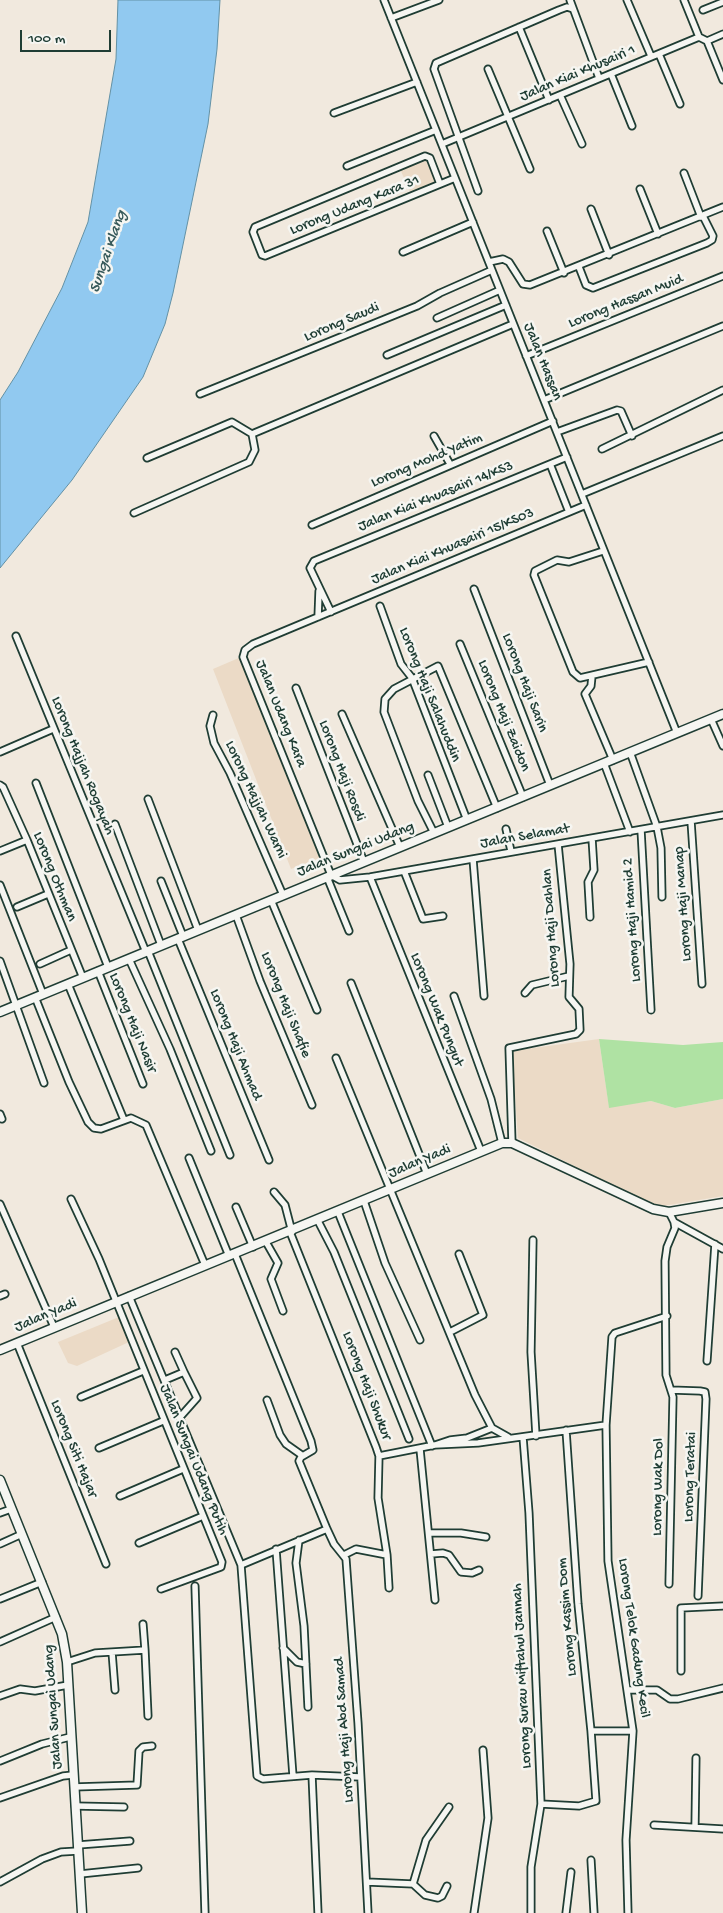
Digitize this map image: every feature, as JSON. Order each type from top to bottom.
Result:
[{"type":"street","name":"Jalan Hassan","points":[[384,0],[394,17],[417,82],[513,324],[532,354],[544,400],[559,431],[564,458],[584,493],[586,505],[603,551],[677,733]]},
{"type":"street","points":[[394,17],[439,0]]},
{"type":"street","points":[[570,0],[599,78]]},
{"type":"street","points":[[627,0],[651,56]]},
{"type":"street","points":[[684,0],[699,37],[707,41],[723,80]]},
{"type":"street","points":[[703,10],[723,2]]},
{"type":"street","points":[[478,191],[434,69],[436,63],[567,7],[573,9]]},
{"type":"street","points":[[519,27],[549,100]]},
{"type":"street","points":[[707,41],[723,34]]},
{"type":"street","name":"Jalan Kiai Khusairi 1","points":[[442,144],[699,37]]},
{"type":"street","points":[[659,54],[680,104]]},
{"type":"street","points":[[488,69],[530,169]]},
{"type":"street","points":[[611,74],[632,126]]},
{"type":"street","points":[[334,113],[417,82]]},
{"type":"street","points":[[560,95],[582,144]]},
{"type":"street","points":[[347,166],[436,130]]},
{"type":"street","name":"Lorong Udang Kara 31","points":[[440,184],[428,157],[416,160],[254,228],[253,232],[264,256],[455,178]]},
{"type":"street","points":[[579,266],[586,285],[593,288],[707,243],[713,236],[702,216],[684,173]]},
{"type":"street","points":[[640,189],[658,234]]},
{"type":"street","points":[[489,262],[503,259],[509,262],[524,284],[530,285],[609,255],[723,207]]},
{"type":"street","points":[[591,209],[609,255]]},
{"type":"street","points":[[403,252],[473,222]]},
{"type":"street","points":[[548,231],[564,272]]},
{"type":"street","name":"Lorong Saudi","points":[[200,394],[417,306],[440,293],[492,270]]},
{"type":"street","name":"Lorong Hassan Muid","points":[[532,354],[723,276]]},
{"type":"street","points":[[437,318],[500,290]]},
{"type":"street","points":[[387,355],[506,305]]},
{"type":"street","points":[[252,434],[513,324]]},
{"type":"street","points":[[544,400],[723,326]]},
{"type":"street","points":[[602,449],[723,390]]},
{"type":"street","points":[[559,431],[617,410],[621,411],[632,436]]},
{"type":"street","name":"Lorong Mohd Yatim","points":[[312,525],[553,421]]},
{"type":"street","points":[[134,513],[249,462],[255,450],[252,434],[232,422],[147,458]]},
{"type":"street","points":[[434,436],[450,464]]},
{"type":"street","points":[[584,493],[723,436]]},
{"type":"street","name":"Jalan Kiai Khuasairi 14/KS3","points":[[319,588],[310,568],[314,561],[564,458]]},
{"type":"street","points":[[552,463],[570,512]]},
{"type":"street","name":"Jalan Kiai Khuasairi 15/KS03","points":[[330,612],[586,505]]},
{"type":"street","points":[[603,551],[569,562],[558,560],[535,571],[534,575],[573,672],[580,678],[649,662]]},
{"type":"street","points":[[319,588],[330,612]]},
{"type":"street","points":[[318,617],[319,588]]},
{"type":"street","name":"Lorong Haji Sarin","points":[[474,589],[550,785]]},
{"type":"street","name":"Lorong Haji Salahuddin","points":[[380,606],[401,664],[412,678],[467,820]]},
{"type":"street","name":"Jalan Udang Kara","points":[[329,876],[243,654],[253,644],[330,612]]},
{"type":"street","name":"Lorong Hajjah Rogayah","points":[[16,636],[53,729],[147,951]]},
{"type":"street","name":"Lorong Haji Zaidon","points":[[460,644],[523,797]]},
{"type":"street","points":[[434,833],[418,801],[384,712],[385,699],[394,689],[438,666],[497,808]]},
{"type":"street","points":[[592,676],[591,686],[585,694],[613,760]]},
{"type":"street","name":"Lorong Haji Rosdi","points":[[296,688],[364,862]]},
{"type":"street","points":[[342,714],[400,847]]},
{"type":"street","name":"Jalan Sungai Udang","points":[[1,1009],[16,1005],[83,978],[723,714]]},
{"type":"street","name":"Lorong Hajjah Warni","points":[[213,715],[210,726],[214,743],[230,773],[283,895]]},
{"type":"street","points":[[711,719],[723,746]]},
{"type":"street","points":[[0,752],[53,729]]},
{"type":"street","points":[[630,752],[657,827],[661,848],[662,897]]},
{"type":"street","points":[[604,763],[630,832]]},
{"type":"street","points":[[428,775],[448,827]]},
{"type":"street","name":"Lorong Othman","points":[[36,783],[108,967]]},
{"type":"street","name":"Lorong Othman","points":[[1,785],[27,840],[83,978]]},
{"type":"street","points":[[148,799],[198,930]]},
{"type":"street","name":"Jalan Selamat","points":[[329,876],[340,880],[370,877],[723,815]]},
{"type":"street","name":"Lorong Haji Manap","points":[[691,821],[702,984]]},
{"type":"street","points":[[115,824],[161,945]]},
{"type":"street","points":[[506,829],[511,851]]},
{"type":"street","name":"Lorong Haji Hamid 2","points":[[641,830],[652,1010]]},
{"type":"street","points":[[590,917],[588,882],[594,870],[592,838]]},
{"type":"street","points":[[0,851],[27,840]]},
{"type":"street","name":"Lorong Haji Dahlan","points":[[512,1143],[509,1048],[576,1034],[580,1030],[580,1009],[569,998],[569,976],[558,844]]},
{"type":"street","points":[[473,859],[484,996]]},
{"type":"street","points":[[404,871],[423,919],[444,916]]},
{"type":"street","points":[[329,876],[350,931]]},
{"type":"street","name":"Lorong Wak Pungut","points":[[370,877],[481,1151]]},
{"type":"street","name":"Lorong Haji Ahmad","points":[[161,881],[268,1160]]},
{"type":"street","points":[[0,885],[43,994]]},
{"type":"street","points":[[17,907],[48,894]]},
{"type":"street","points":[[271,900],[317,1010]]},
{"type":"street","name":"Lorong Haji Shafie","points":[[236,915],[260,981],[312,1105]]},
{"type":"street","points":[[40,964],[71,950]]},
{"type":"street","points":[[147,951],[230,1155]]},
{"type":"street","points":[[129,958],[170,1049],[211,1151]]},
{"type":"street","points":[[0,961],[44,1083]]},
{"type":"street","name":"Lorong Haji Nasir","points":[[98,971],[144,1084]]},
{"type":"street","points":[[525,993],[527,988],[532,985],[569,976]]},
{"type":"street","points":[[352,983],[427,1174]]},
{"type":"street","points":[[68,984],[124,1120]]},
{"type":"street","points":[[454,996],[491,1100],[502,1143]]},
{"type":"street","points":[[35,997],[79,1106],[88,1122],[94,1128],[101,1129],[131,1118],[146,1125],[205,1265]]},
{"type":"street","points":[[336,1058],[392,1189],[475,1395],[492,1428],[508,1437]]},
{"type":"street","name":"Jalan Yadi","points":[[0,1350],[205,1265],[318,1221],[502,1143],[512,1143],[653,1209],[669,1212],[723,1203]]},
{"type":"street","points":[[189,1158],[311,1440],[313,1450],[299,1461],[327,1529],[338,1549],[344,1555],[356,1549],[387,1555]]},
{"type":"street","name":"Lorong Haji Shukur","points":[[274,1192],[285,1205],[291,1232],[379,1456],[378,1498],[387,1555],[388,1588]]},
{"type":"street","name":"Jalan Sungai Udang Putih","points":[[71,1199],[99,1259],[222,1562],[221,1567],[161,1589]]},
{"type":"street","points":[[364,1201],[385,1263],[420,1340]]},
{"type":"street","points":[[0,1204],[54,1328]]},
{"type":"street","points":[[236,1207],[253,1247]]},
{"type":"street","points":[[338,1212],[433,1446]]},
{"type":"street","points":[[669,1212],[674,1222],[723,1249]]},
{"type":"street","points":[[318,1221],[334,1252],[409,1439]]},
{"type":"street","name":"Lorong Wak Dol","points":[[668,1584],[673,1416],[671,1390],[666,1375],[667,1316],[665,1262],[667,1247],[675,1228],[674,1222]]},
{"type":"street","points":[[533,1240],[531,1352],[536,1436]]},
{"type":"street","points":[[266,1242],[278,1263],[271,1279],[283,1311]]},
{"type":"street","points":[[707,1362],[715,1244]]},
{"type":"street","points":[[450,1332],[483,1315],[459,1254]]},
{"type":"street","points":[[130,1296],[242,1565],[257,1776],[263,1779],[312,1775],[360,1777]]},
{"type":"street","name":"Lorong Telok Gadung Kecil","points":[[628,1913],[626,1840],[634,1731],[610,1585],[606,1425],[612,1337],[615,1333],[667,1316]]},
{"type":"street","name":"Lorong Siti Hajar","points":[[17,1343],[106,1564]]},
{"type":"street","points":[[175,1352],[197,1398],[181,1416]]},
{"type":"street","points":[[81,1397],[143,1371]]},
{"type":"street","points":[[165,1380],[184,1372]]},
{"type":"street","name":"Lorong Teratai","points":[[671,1390],[705,1392],[706,1399],[698,1596]]},
{"type":"street","points":[[267,1400],[280,1435],[286,1444],[303,1456]]},
{"type":"street","points":[[99,1448],[164,1421]]},
{"type":"street","points":[[433,1446],[478,1443],[508,1437],[536,1436],[606,1425]]},
{"type":"street","points":[[379,1456],[467,1438],[492,1428]]},
{"type":"street","name":"Lorong Kassim Dom","points":[[542,1804],[578,1806],[596,1801],[591,1731],[578,1611],[566,1430]]},
{"type":"street","name":"Lorong Surau Miftahul Jannah","points":[[523,1437],[529,1513],[542,1804],[531,1867],[531,1913]]},
{"type":"street","points":[[420,1449],[432,1554],[435,1600]]},
{"type":"street","points":[[120,1496],[183,1469]]},
{"type":"street","name":"Jalan Sungai Udang","points":[[1,1483],[62,1634],[67,1662],[82,1913]]},
{"type":"street","points":[[0,1514],[12,1509]]},
{"type":"street","points":[[139,1543],[203,1516]]},
{"type":"street","points":[[242,1565],[327,1529]]},
{"type":"street","points":[[429,1533],[461,1533],[486,1537]]},
{"type":"street","points":[[0,1544],[22,1534]]},
{"type":"street","points":[[299,1540],[296,1563],[304,1626],[308,1706]]},
{"type":"street","points":[[276,1549],[293,1776]]},
{"type":"street","points":[[432,1554],[443,1553],[449,1555],[461,1572],[472,1573],[478,1570]]},
{"type":"street","name":"Lorong Haji Abd Samad","points":[[344,1555],[349,1579],[368,1913]]},
{"type":"street","points":[[0,1599],[42,1582]]},
{"type":"street","points":[[195,1586],[205,1913]]},
{"type":"street","points":[[682,1671],[681,1608],[723,1606]]},
{"type":"street","points":[[0,1642],[56,1617]]},
{"type":"street","points":[[143,1624],[148,1716]]},
{"type":"street","points":[[283,1648],[297,1662],[306,1664]]},
{"type":"street","points":[[67,1662],[95,1654],[145,1650]]},
{"type":"street","points":[[112,1652],[115,1690]]},
{"type":"street","points":[[0,1696],[20,1689],[35,1691],[68,1685]]},
{"type":"street","points":[[628,1690],[657,1690],[670,1699],[678,1699],[723,1688]]},
{"type":"street","points":[[591,1731],[634,1731]]},
{"type":"street","points":[[0,1761],[42,1744],[70,1737]]},
{"type":"street","points":[[74,1787],[137,1785],[139,1751],[143,1746],[152,1746]]},
{"type":"street","points":[[474,1913],[488,1818],[483,1750]]},
{"type":"street","points":[[695,1827],[696,1758]]},
{"type":"street","points":[[0,1798],[63,1776],[73,1775]]},
{"type":"street","points":[[312,1775],[318,1913]]},
{"type":"street","points":[[75,1806],[124,1807]]},
{"type":"street","points":[[413,1884],[426,1840],[449,1807]]},
{"type":"street","points":[[654,1825],[723,1829]]},
{"type":"street","points":[[1,1881],[61,1852],[130,1841]]},
{"type":"street","points":[[591,1860],[594,1913]]},
{"type":"street","points":[[80,1874],[138,1868]]},
{"type":"street","points":[[566,1913],[571,1872]]},
{"type":"street","points":[[366,1882],[413,1884],[425,1895],[438,1898],[447,1886]]},
{"type":"shaded area","points":[[426,158],[437,183],[411,194],[400,169]]},
{"type":"shaded area","points":[[241,657],[322,857],[291,869],[213,669]]},
{"type":"shaded area","points":[[599,1039],[609,1107],[651,1101],[675,1108],[723,1099],[723,1196],[657,1207],[518,1138],[512,1051]]},
{"type":"shaded area","points":[[119,1317],[129,1342],[77,1366],[68,1363],[58,1342]]},
{"type":"green space","points":[[599,1039],[683,1045],[723,1042],[723,1099],[675,1108],[651,1101],[609,1108]]},
{"type":"water","name":"Sungai Klang","points":[[118,0],[220,0],[217,49],[208,124],[173,293],[165,324],[143,377],[72,480],[0,568],[0,400],[18,372],[62,288],[88,222],[116,59]]}]
